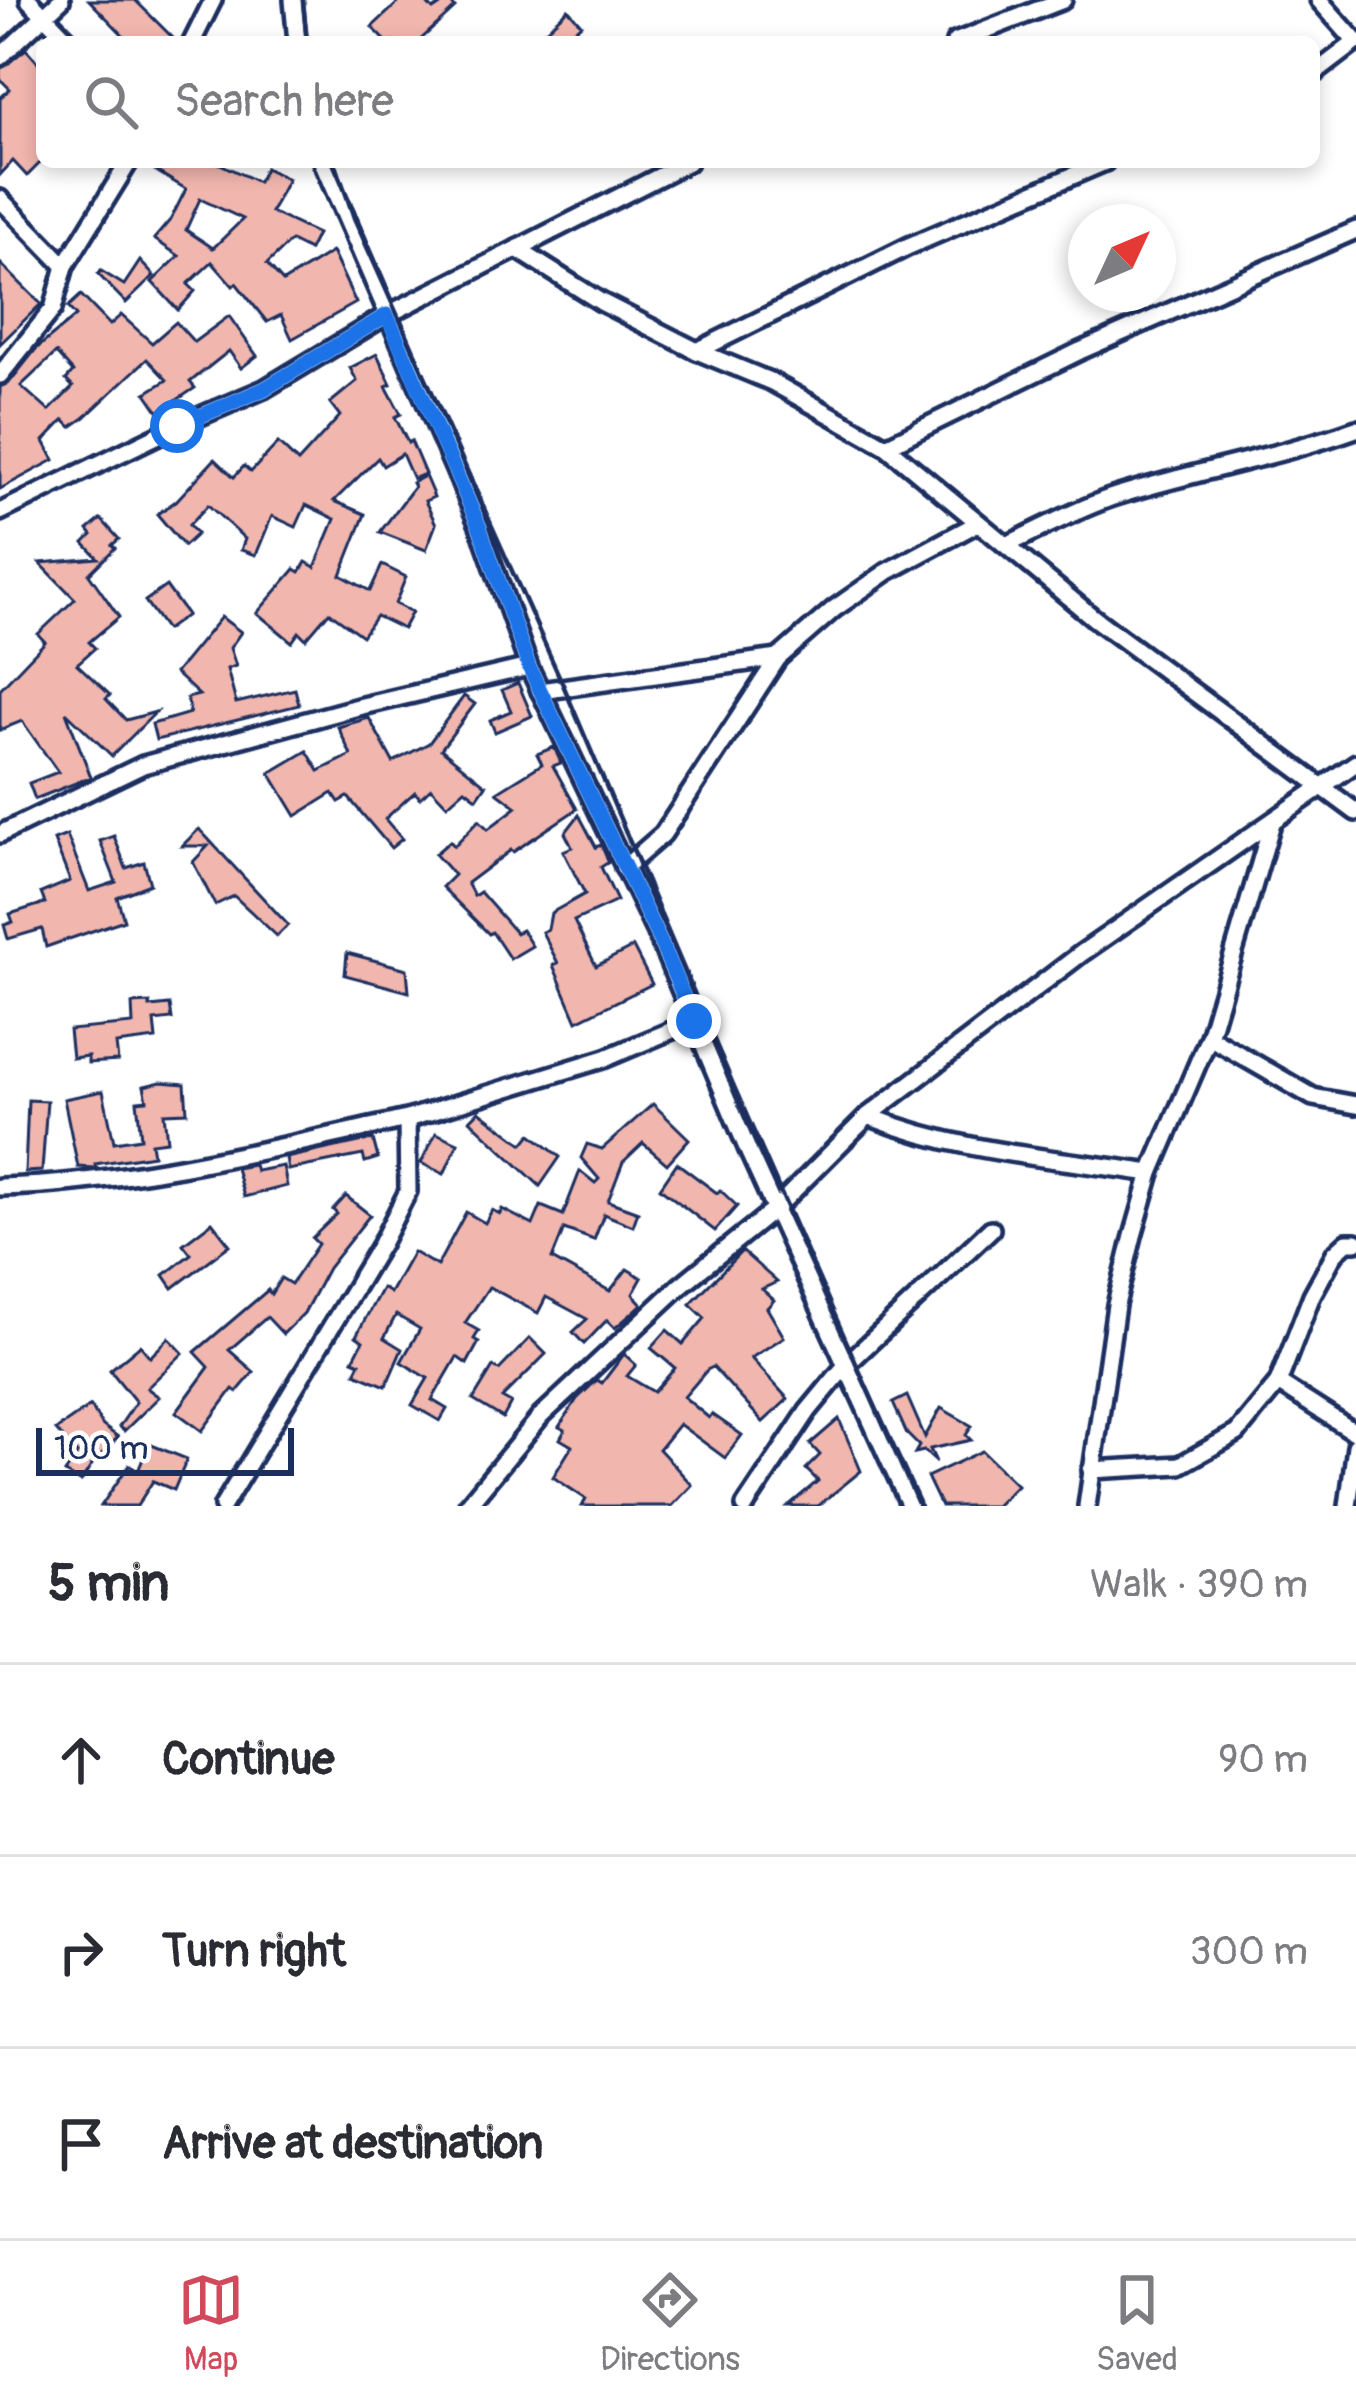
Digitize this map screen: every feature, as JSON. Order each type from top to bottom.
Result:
[{"type":"street","points":[[29,0],[64,36]]},
{"type":"street","points":[[0,57],[62,0]]},
{"type":"street","points":[[195,36],[213,0]]},
{"type":"street","points":[[293,0],[296,36]]},
{"type":"street","points":[[970,36],[1063,0]]},
{"type":"street","points":[[1319,0],[1356,42],[1320,69]]},
{"type":"street","points":[[0,375],[53,309],[65,266],[125,168]]},
{"type":"street","points":[[325,168],[480,528],[529,667],[694,1021],[910,1506]]},
{"type":"street","points":[[0,512],[264,389],[387,315],[676,168]]},
{"type":"street","points":[[697,351],[909,246],[1091,168]]},
{"type":"street","points":[[0,199],[65,266]]},
{"type":"street","points":[[886,446],[1080,351],[1356,230]]},
{"type":"street","points":[[517,249],[601,302],[697,351],[772,382],[886,446],[1095,619],[1356,812]]},
{"type":"street","points":[[1006,545],[1109,498],[1311,445],[1356,428]]},
{"type":"street","points":[[624,868],[663,833],[778,658],[834,609],[887,572],[978,523]]},
{"type":"street","points":[[540,691],[778,658]]},
{"type":"street","points":[[0,834],[143,765],[529,667]]},
{"type":"street","points":[[467,1506],[541,1416],[680,1286],[775,1209],[868,1116],[1082,953],[1356,763]]},
{"type":"street","points":[[1087,1506],[1116,1305],[1151,1173],[1209,1037],[1272,824]]},
{"type":"street","points":[[0,1186],[113,1175],[407,1119],[606,1058],[694,1021]]},
{"type":"street","points":[[1209,1037],[1313,1097],[1356,1105]]},
{"type":"street","points":[[868,1116],[919,1136],[981,1151],[1151,1173]]},
{"type":"street","points":[[223,1506],[408,1191],[407,1119]]},
{"type":"street","points":[[745,1506],[808,1411],[846,1365],[991,1229]]},
{"type":"street","points":[[1090,1470],[1180,1465],[1237,1432],[1278,1383],[1312,1295],[1335,1253],[1347,1242],[1356,1242]]},
{"type":"street","points":[[1278,1383],[1356,1433]]},
{"type":"street","points":[[1348,1506],[1356,1446]]},
{"type":"building","points":[[89,0],[135,0],[171,36],[124,36]]},
{"type":"building","points":[[401,0],[424,0],[433,10],[448,0],[455,8],[425,36],[381,36],[372,27]]},
{"type":"building","points":[[568,9],[581,24],[568,36],[539,36]]},
{"type":"building","points":[[26,49],[36,60],[36,167],[27,176],[13,161],[0,175],[0,98],[10,89],[0,79],[0,69]]},
{"type":"building","points":[[151,168],[229,168],[258,182],[265,168],[288,179],[271,212],[317,234],[309,250],[291,241],[267,264],[283,282],[332,252],[356,303],[292,339],[281,315],[267,322],[212,262],[188,284],[195,291],[178,310],[152,282],[179,256],[154,239],[186,189]],"holes":[[[200,199],[243,219],[213,248],[186,230]]]},
{"type":"building","points":[[140,261],[154,276],[126,303],[98,274],[101,271],[124,285]]},
{"type":"building","points":[[0,263],[41,304],[0,344]]},
{"type":"building","points":[[81,295],[110,325],[121,315],[152,343],[176,322],[194,342],[229,316],[257,356],[241,368],[229,351],[190,382],[195,388],[159,412],[146,393],[167,380],[147,359],[84,418],[71,427],[64,420],[44,441],[54,460],[0,489],[0,387],[76,316],[68,307]],"holes":[[[56,353],[73,372],[66,380],[73,387],[49,411],[21,386]]]},
{"type":"building","points":[[377,354],[401,414],[395,417],[425,474],[413,479],[402,454],[383,466],[378,458],[334,501],[365,514],[341,575],[370,591],[382,565],[406,577],[395,604],[412,612],[403,629],[376,616],[362,636],[329,612],[306,639],[299,632],[292,642],[257,613],[295,569],[300,572],[306,562],[315,567],[335,519],[306,505],[296,527],[272,516],[256,555],[241,550],[245,539],[208,505],[189,525],[197,534],[184,546],[157,514],[176,501],[215,459],[234,477],[244,466],[251,472],[278,443],[298,462],[340,416],[330,403],[357,381],[350,368]]},
{"type":"building","points":[[425,476],[434,497],[425,501],[436,524],[426,550],[380,532],[414,487],[412,483]]},
{"type":"building","points":[[101,519],[119,539],[89,574],[119,617],[89,642],[95,648],[77,664],[110,695],[106,699],[126,720],[156,712],[112,756],[66,712],[91,777],[35,799],[29,783],[58,772],[22,721],[0,730],[0,689],[45,642],[38,634],[75,599],[40,563],[98,558],[84,543],[92,535],[88,530]]},
{"type":"building","points":[[166,586],[187,615],[166,630],[145,601]]},
{"type":"building","points":[[221,617],[241,632],[230,648],[236,666],[227,669],[236,703],[295,689],[299,705],[156,740],[152,724],[190,713],[187,698],[199,695],[175,673]]},
{"type":"building","points":[[518,683],[532,716],[495,732],[490,720],[511,711],[502,690]]},
{"type":"building","points":[[464,696],[475,704],[441,749],[486,785],[477,798],[465,789],[447,805],[431,788],[420,798],[415,792],[385,819],[402,839],[391,848],[348,797],[339,802],[333,793],[296,816],[270,773],[307,751],[319,771],[351,755],[338,727],[369,718],[393,762],[429,743]]},
{"type":"building","points":[[554,747],[561,763],[553,766],[577,809],[467,883],[474,896],[480,892],[516,933],[522,930],[532,946],[510,959],[492,932],[442,887],[454,875],[435,854],[450,841],[454,846],[479,820],[488,829],[517,807],[497,792],[542,764],[537,754]]},
{"type":"building","points":[[579,815],[609,862],[601,867],[617,901],[574,921],[596,966],[633,947],[652,984],[577,1021],[542,932],[548,929],[551,913],[585,894],[563,851],[572,847],[565,833]]},
{"type":"building","points":[[199,829],[288,925],[277,936],[234,896],[215,905],[193,862],[208,846],[182,846]]},
{"type":"building","points":[[67,835],[89,891],[116,882],[100,841],[114,836],[126,868],[144,862],[150,884],[117,897],[124,920],[46,947],[42,929],[8,939],[4,925],[13,922],[10,914],[45,903],[41,893],[70,881],[54,840]]},
{"type":"building","points":[[347,953],[407,969],[409,992],[345,975]]},
{"type":"building","points":[[150,1003],[150,1007],[170,1005],[172,1019],[154,1021],[156,1039],[116,1044],[118,1061],[88,1063],[88,1056],[72,1058],[69,1030],[133,1024],[132,1004]]},
{"type":"building","points":[[185,1084],[187,1112],[164,1113],[167,1141],[151,1143],[153,1155],[95,1164],[96,1168],[78,1167],[64,1099],[103,1091],[114,1142],[141,1138],[137,1101],[147,1100],[144,1086]]},
{"type":"building","points":[[28,1100],[47,1101],[42,1171],[25,1172]]},
{"type":"building","points":[[653,1104],[689,1139],[667,1164],[643,1143],[623,1162],[608,1201],[638,1212],[633,1226],[604,1214],[594,1240],[564,1229],[552,1259],[610,1291],[627,1269],[642,1278],[633,1294],[642,1304],[628,1317],[615,1328],[607,1320],[584,1344],[573,1332],[587,1319],[546,1297],[538,1313],[489,1287],[465,1323],[479,1331],[474,1339],[479,1342],[467,1364],[457,1357],[432,1400],[447,1409],[440,1421],[412,1405],[428,1378],[401,1362],[420,1329],[396,1315],[384,1338],[402,1349],[386,1386],[355,1373],[360,1363],[353,1360],[363,1341],[356,1336],[382,1288],[390,1293],[413,1252],[437,1266],[466,1212],[485,1223],[492,1210],[500,1214],[502,1209],[533,1225],[541,1206],[563,1215],[580,1171],[595,1183],[599,1179],[581,1158],[587,1144],[602,1149]]},
{"type":"building","points":[[479,1111],[523,1144],[531,1134],[560,1157],[540,1186],[470,1120]]},
{"type":"building","points":[[436,1133],[458,1143],[444,1174],[421,1163]]},
{"type":"building","points":[[373,1139],[378,1158],[365,1162],[363,1155],[288,1170],[286,1158]]},
{"type":"building","points":[[677,1163],[737,1206],[715,1231],[660,1188]]},
{"type":"building","points":[[254,1165],[256,1171],[283,1166],[287,1186],[244,1197],[236,1168]]},
{"type":"building","points":[[346,1196],[370,1215],[328,1268],[304,1313],[283,1334],[267,1317],[229,1350],[254,1372],[237,1392],[233,1389],[202,1431],[176,1412],[209,1367],[195,1352],[268,1290],[271,1294],[281,1278],[291,1284],[318,1244],[312,1238],[337,1214],[333,1210]]},
{"type":"building","points":[[212,1222],[230,1245],[173,1288],[164,1275],[191,1254],[183,1244]]},
{"type":"building","points":[[742,1251],[777,1282],[762,1289],[774,1300],[767,1308],[784,1337],[751,1358],[788,1399],[763,1422],[713,1367],[707,1370],[684,1397],[709,1418],[712,1414],[742,1435],[725,1458],[679,1424],[659,1449],[692,1485],[672,1506],[582,1506],[586,1499],[553,1477],[572,1446],[560,1439],[565,1430],[559,1427],[577,1399],[597,1380],[602,1383],[624,1354],[636,1365],[627,1376],[654,1392],[675,1368],[651,1348],[667,1330],[683,1344],[705,1318],[690,1304]]},
{"type":"building","points":[[169,1338],[183,1353],[147,1388],[159,1397],[124,1431],[119,1427],[136,1402],[110,1370],[140,1345],[150,1357]]},
{"type":"building","points":[[530,1338],[546,1354],[502,1398],[511,1403],[503,1418],[473,1400],[493,1367],[499,1370]]},
{"type":"building","points":[[907,1396],[925,1437],[941,1408],[972,1426],[966,1435],[971,1440],[930,1449],[936,1462],[924,1451],[915,1453],[919,1446],[907,1434],[893,1403]]},
{"type":"building","points":[[90,1406],[103,1426],[118,1437],[81,1482],[65,1473],[77,1454],[56,1430]]},
{"type":"building","points":[[839,1419],[861,1471],[818,1506],[788,1506],[818,1481],[806,1469],[820,1455],[810,1444]]},
{"type":"building","points":[[149,1444],[187,1459],[174,1490],[153,1481],[137,1506],[101,1506],[129,1465],[138,1471]]},
{"type":"building","points":[[982,1451],[1017,1485],[996,1506],[941,1506],[927,1477]]},
{"type":"railway","points":[[303,0],[306,36]]},
{"type":"railway","points":[[337,168],[354,218],[564,687],[919,1506]]},
{"type":"route","points":[[177,426],[264,389],[387,315],[480,528],[529,667],[694,1021]]}]
